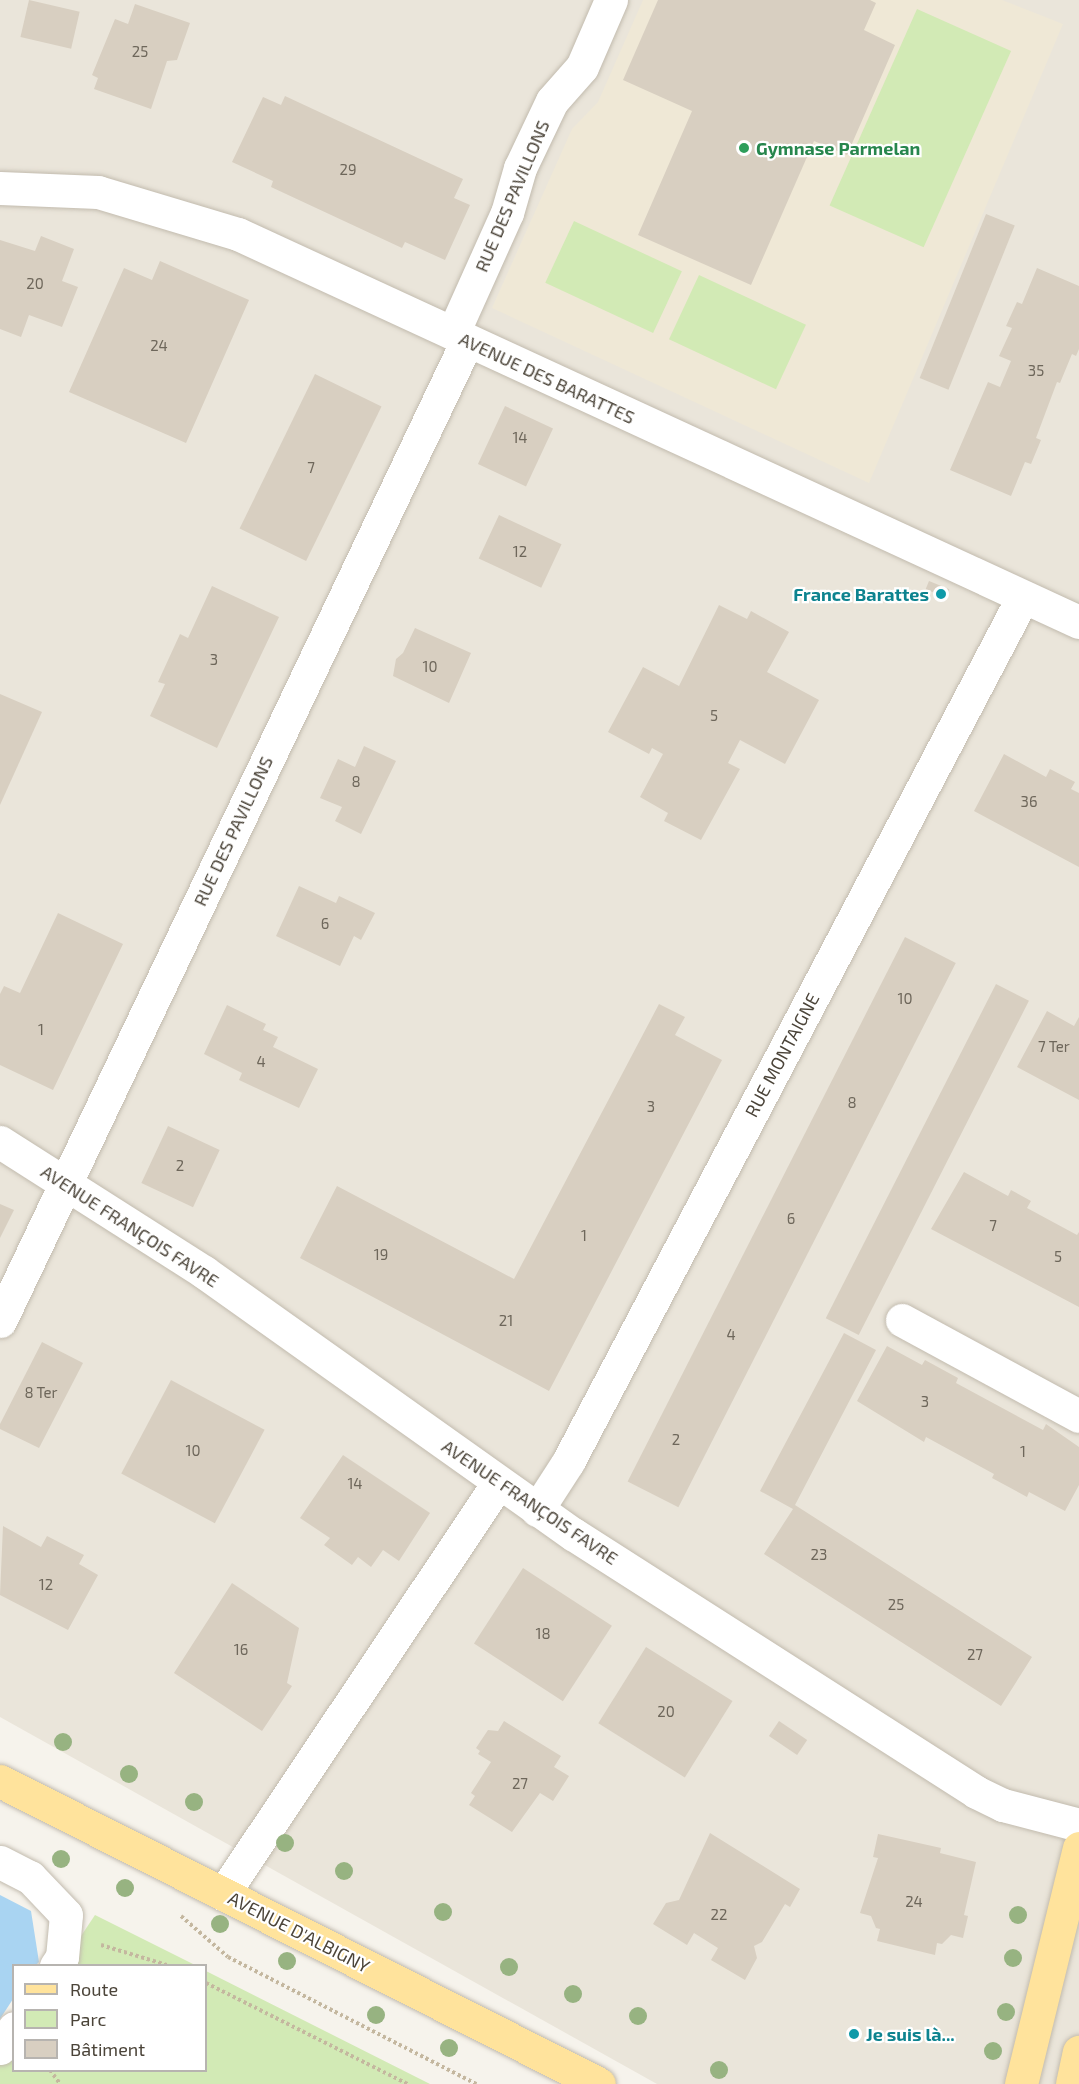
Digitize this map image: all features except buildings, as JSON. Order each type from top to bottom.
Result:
[{"type":"main road","name":"AVENUE D'ALBIGNY","points":[[0,1781],[599,2084]]},
{"type":"main road","points":[[1021,2084],[1079,1848]]},
{"type":"main road","points":[[1072,2084],[1079,2052]]},
{"type":"street","name":"RUE DES PAVILLONS","points":[[0,1321],[460,337],[507,213],[520,168],[552,101],[582,67],[611,0]]},
{"type":"street","name":"AVENUE DES BARATTES","points":[[0,188],[98,192],[160,208],[238,234],[1079,622]]},
{"type":"street","name":"RUE MONTAIGNE","points":[[537,1510],[568,1462],[1023,597]]},
{"type":"street","name":"AVENUE FRANÇOIS FAVRE","points":[[0,1142],[204,1272],[537,1510],[976,1792],[1003,1805],[1079,1825]]},
{"type":"street","points":[[902,1320],[1079,1416]]},
{"type":"street","points":[[223,1894],[498,1483]]},
{"type":"street","points":[[0,1862],[30,1877],[66,1915],[62,1957],[57,1964]]},
{"type":"street","points":[[0,2048],[12,2031]]},
{"type":"path","points":[[174,1910],[228,1957],[476,2084]]},
{"type":"path","points":[[66,1915],[102,1946],[166,1964]]},
{"type":"path","points":[[207,1984],[408,2084]]},
{"type":"shaded area","points":[[0,0],[1079,0],[1079,2084],[657,2084],[0,1717]]},
{"type":"shaded area","name":"Gymnase Parmelan","points":[[643,0],[1002,0],[1063,24],[869,483],[492,308],[572,129],[598,102]]},
{"type":"green space","points":[[917,9],[1011,51],[924,247],[830,205]]},
{"type":"green space","points":[[574,221],[682,271],[653,333],[545,283]]},
{"type":"green space","points":[[699,275],[806,325],[776,389],[669,339]]},
{"type":"green space","points":[[95,1915],[193,1964],[62,1964]]},
{"type":"green space","points":[[207,1972],[430,2084],[0,2084],[0,2057],[12,2039],[12,2072],[207,2072]]},
{"type":"water","points":[[0,1895],[31,1911],[39,1962],[37,1964],[12,1964],[12,2001],[0,2019]]},
{"type":"place","name":"Gymnase Parmelan","points":[[744,148]]},
{"type":"place","name":"France Barattes","points":[[941,594]]},
{"type":"place","name":"Je suis là...","points":[[854,2034]]}]
